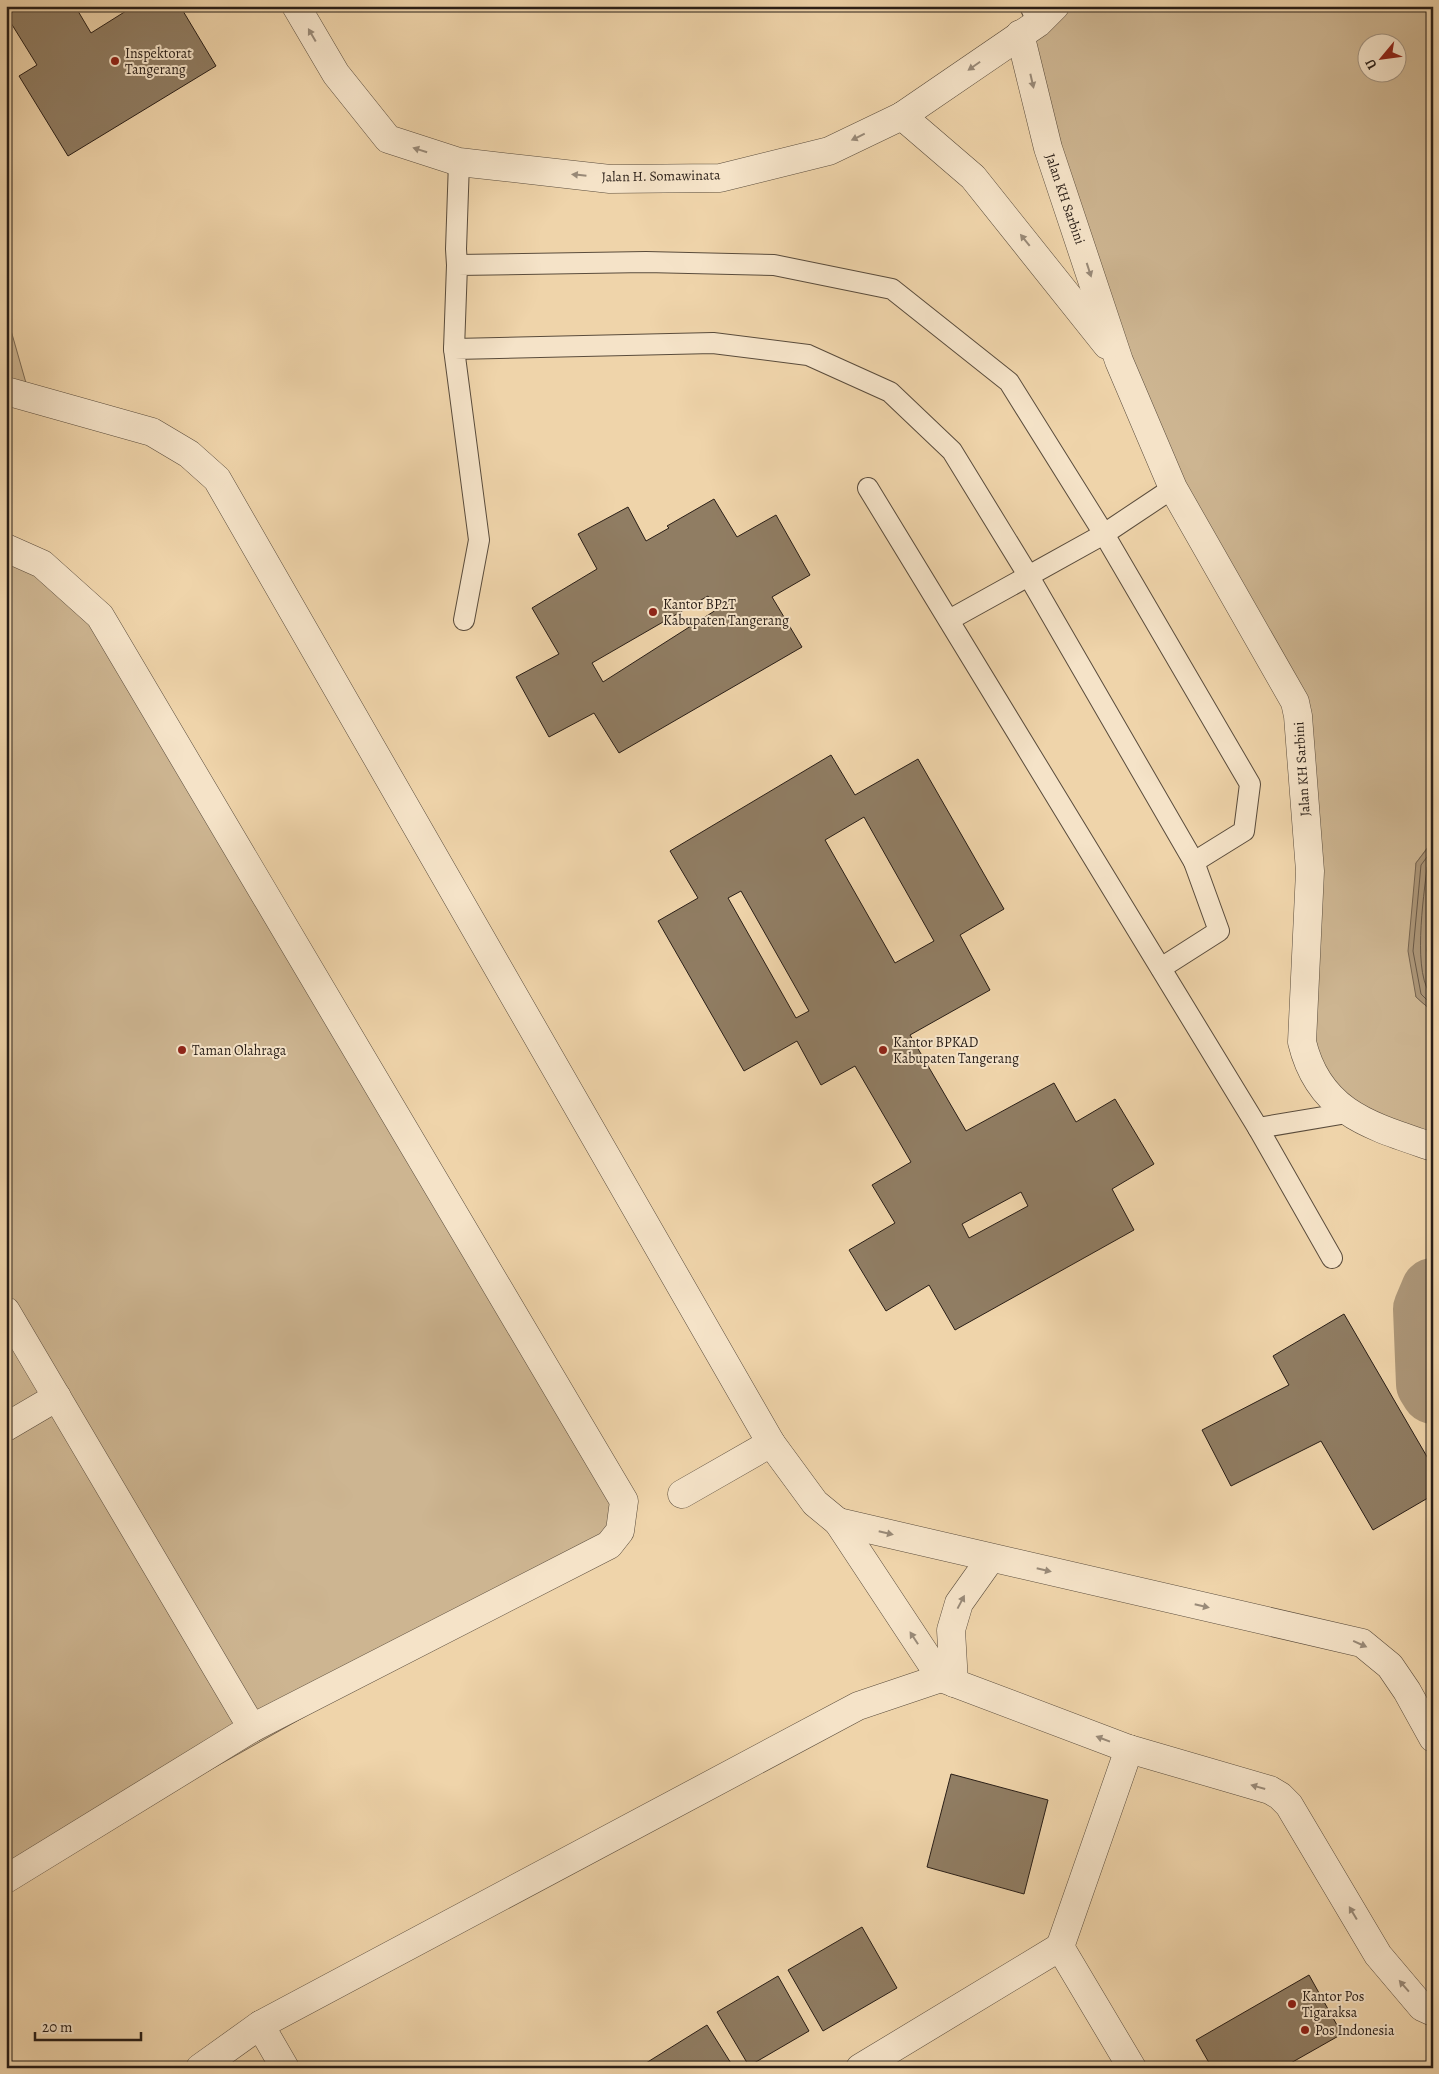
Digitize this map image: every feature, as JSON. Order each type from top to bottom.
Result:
[{"type":"street","name":"Jalan H. Somawinata","points":[[296,6],[336,74],[388,139],[459,162],[610,179],[720,178],[829,151],[902,116],[1036,17]]},
{"type":"street","name":"Jalan KH Sarbini","points":[[1036,17],[1048,148],[1119,361],[1173,488],[1295,702],[1298,716],[1310,871],[1302,1042],[1307,1061],[1315,1079],[1347,1113],[1380,1129],[1433,1148]]},
{"type":"street","name":"Jalan KH Sarbini","points":[[902,116],[973,177],[1119,361]]},
{"type":"street","points":[[6,391],[152,432],[188,454],[217,479],[771,1442],[815,1503],[838,1522],[948,1681],[1129,1749],[1270,1790],[1280,1796],[1289,1806],[1378,1956],[1422,2006],[1433,2012]]},
{"type":"street","points":[[6,548],[42,564],[100,616],[624,1501],[620,1531],[609,1545],[252,1728],[6,1879]]},
{"type":"street","points":[[6,1311],[252,1728]]},
{"type":"street","points":[[6,1427],[57,1397]]},
{"type":"street","points":[[682,1494],[771,1442]]},
{"type":"street","points":[[838,1522],[1362,1643],[1390,1666],[1407,1691],[1433,1738]]},
{"type":"street","points":[[948,1681],[951,1630],[959,1603],[991,1558]]},
{"type":"street","points":[[200,2068],[260,2025],[858,1706],[948,1681]]},
{"type":"street","points":[[860,2068],[1060,1947],[1129,1749]]},
{"type":"street","points":[[1060,1947],[1132,2068]]},
{"type":"street","points":[[260,2025],[285,2068]]},
{"type":"lane","points":[[459,162],[454,349],[478,540],[464,620]]},
{"type":"lane","points":[[457,265],[646,262],[774,266],[892,288],[1008,382],[1104,534],[1250,784],[1244,831],[1194,862]]},
{"type":"lane","points":[[454,349],[713,343],[808,354],[890,392],[952,451],[1028,575],[1194,862],[1219,930],[1161,968]]},
{"type":"lane","points":[[868,488],[1258,1128],[1332,1258]]},
{"type":"lane","points":[[949,620],[1104,534],[1173,488]]},
{"type":"lane","points":[[1258,1128],[1347,1113]]},
{"type":"shaded area","points":[[1050,6],[1433,6],[1433,840],[1416,863],[1416,997],[1433,1012],[1433,1145],[1315,1079],[1298,716],[1173,488],[1020,34]]},
{"type":"shaded area","points":[[6,313],[30,397],[6,391]]},
{"type":"shaded area","name":"Taman Olahraga","points":[[6,548],[100,616],[615,1484],[609,1545],[6,1885]]},
{"type":"water","points":[[1433,841],[1433,1012],[1416,997],[1408,951],[1416,863]]},
{"type":"building","points":[[6,6],[75,6],[91,33],[134,6],[180,6],[216,66],[68,156],[19,76],[37,65],[6,15]]},
{"type":"building","points":[[714,499],[737,537],[776,515],[810,575],[772,597],[802,647],[619,753],[594,713],[549,737],[516,677],[559,654],[532,608],[597,569],[578,534],[628,507],[646,541],[669,528],[667,526]],"holes":[[[708,596],[716,610],[603,682],[592,663]]]},
{"type":"building","points":[[831,755],[855,795],[918,759],[1004,909],[960,935],[990,990],[910,1035],[966,1131],[1054,1083],[1076,1122],[1115,1099],[1154,1164],[1112,1189],[1134,1230],[955,1330],[929,1285],[886,1311],[849,1250],[895,1223],[872,1185],[911,1162],[855,1066],[821,1085],[797,1041],[744,1071],[658,921],[698,898],[670,851]],"holes":[[[864,817],[934,941],[895,963],[825,840]],[[741,891],[809,1011],[796,1018],[728,898]],[[1021,1192],[1028,1206],[969,1238],[962,1224]]]},
{"type":"building","points":[[1344,1314],[1433,1467],[1433,1495],[1373,1530],[1321,1441],[1231,1486],[1202,1430],[1289,1385],[1273,1356]]},
{"type":"building","points":[[951,1774],[1048,1800],[1024,1894],[927,1867]]},
{"type":"building","points":[[862,1927],[897,1988],[823,2031],[788,1970]]},
{"type":"building","name":"Kantor Pos Tigaraksa","points":[[1309,1975],[1342,2034],[1282,2068],[1212,2068],[1196,2040]]},
{"type":"building","points":[[778,1976],[809,2031],[749,2066],[717,2012]]},
{"type":"building","points":[[707,2025],[734,2068],[638,2068]]},
{"type":"waterway","points":[[1433,1290],[1425,1309],[1428,1384],[1433,1392]]},
{"type":"place","name":"Inspektorat Tangerang","points":[[115,61]]},
{"type":"place","name":"Kantor BP2T Kabupaten Tangerang","points":[[653,612]]},
{"type":"place","name":"Taman Olahraga","points":[[182,1050]]},
{"type":"place","name":"Kantor BPKAD Kabupaten Tangerang","points":[[883,1050]]},
{"type":"place","name":"Kantor Pos Tigaraksa","points":[[1292,2004]]},
{"type":"place","name":"Pos Indonesia","points":[[1305,2030]]}]
